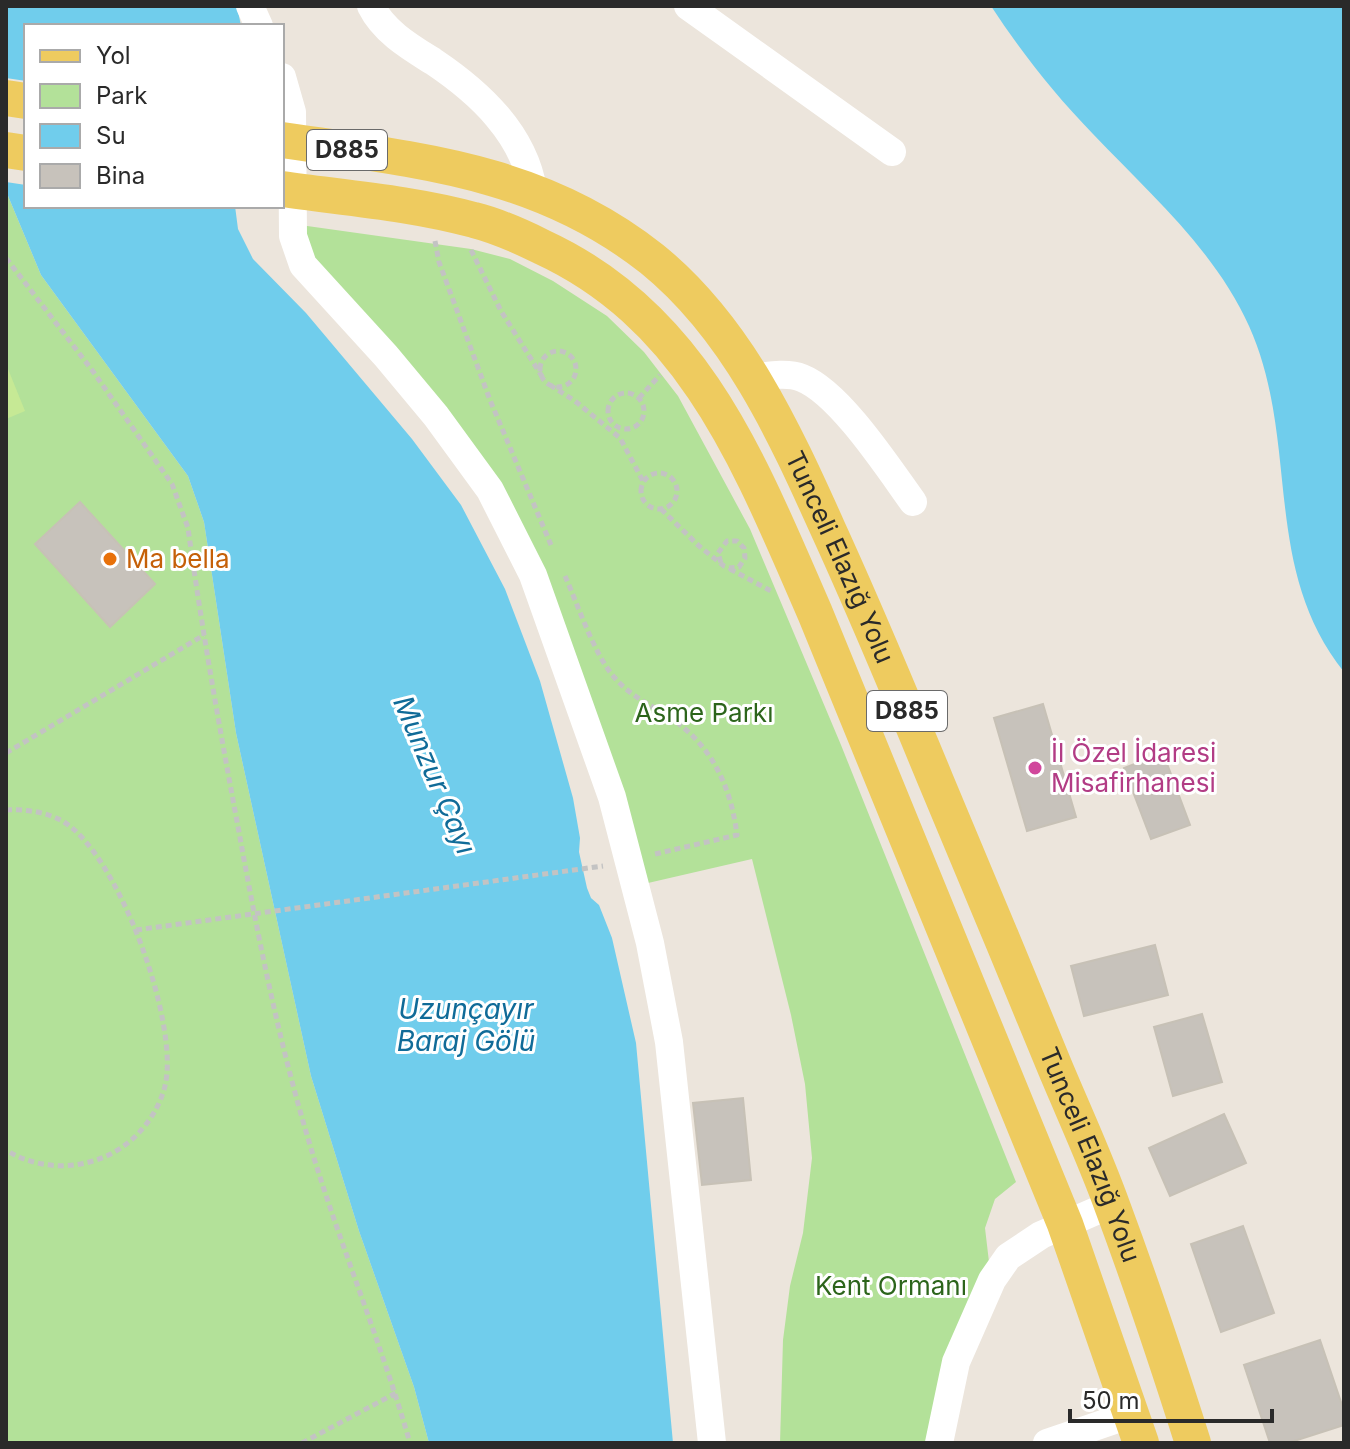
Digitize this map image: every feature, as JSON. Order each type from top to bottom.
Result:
[{"type":"main road","name":"Tunceli Elazığ Yolu","points":[[284,140],[485,174],[533,190],[588,217],[652,259],[699,305],[740,357],[780,426],[859,596],[1112,1204],[1193,1443]]},
{"type":"main road","name":"D885","points":[[284,189],[436,212]]},
{"type":"main road","name":"Tunceli Elazığ Yolu","points":[[436,212],[518,235],[565,257],[621,294],[662,332],[700,380],[772,515],[815,613],[1065,1224],[1136,1428]]},
{"type":"lane","points":[[371,6],[383,25],[463,82],[496,114],[530,168],[533,190]]},
{"type":"lane","points":[[688,6],[892,152]]},
{"type":"lane","points":[[284,84],[292,112],[293,236],[297,252],[311,277],[386,356],[436,416],[490,490],[538,589],[612,797],[615,863],[650,943],[669,1042],[712,1443]]},
{"type":"lane","points":[[752,378],[773,375],[801,378],[834,400],[913,502]]},
{"type":"lane","points":[[939,1443],[956,1362],[992,1280],[1008,1257],[1034,1239],[1112,1204]]},
{"type":"lane","points":[[1047,1443],[1136,1428]]},
{"type":"path","points":[[436,212],[471,249],[519,343],[550,385],[615,429],[629,429],[641,422],[644,410],[639,398],[620,394],[610,403],[609,416],[615,429],[628,448],[643,481],[643,500],[661,509],[676,497],[676,484],[666,474],[653,473],[643,481]]},
{"type":"path","points":[[436,212],[434,235],[439,262],[490,400],[554,551]]},
{"type":"path","points":[[6,258],[92,370],[172,484],[188,528],[254,913],[291,1078],[310,1146],[396,1393],[410,1443]]},
{"type":"path","points":[[543,378],[541,366],[547,355],[559,351],[571,356],[576,367],[573,379],[563,387],[550,385]]},
{"type":"path","points":[[661,509],[688,536],[721,563],[729,568],[739,567],[745,558],[744,548],[737,541],[727,541],[718,553],[721,563]]},
{"type":"path","points":[[136,930],[615,863],[737,835],[733,806],[724,780],[709,754],[691,733],[638,699],[613,676],[560,564]]},
{"type":"path","points":[[6,753],[204,635]]},
{"type":"path","points":[[6,810],[44,813],[64,822],[81,835],[108,871],[124,900],[153,983],[168,1061],[165,1085],[157,1109],[143,1129],[125,1146],[104,1158],[81,1165],[56,1166],[32,1162],[6,1150]]},
{"type":"path","points":[[302,1443],[396,1393]]},
{"type":"green space","points":[[6,191],[41,275],[188,476],[204,522],[236,733],[311,1076],[359,1231],[414,1387],[429,1443],[6,1443]]},
{"type":"green space","points":[[293,224],[471,249],[510,259],[553,281],[607,316],[644,352],[678,396],[750,529],[841,745],[1016,1182],[995,1199],[985,1228],[989,1262],[948,1443],[780,1443],[783,1340],[790,1286],[803,1233],[812,1158],[805,1084],[752,859],[635,886],[490,490],[311,276]]},
{"type":"green space","points":[[6,364],[25,411],[6,419]]},
{"type":"water","name":"Uzunçayır Baraj Gölü","points":[[6,6],[237,6],[241,24],[24,24],[24,208],[235,208],[238,229],[253,259],[306,313],[412,439],[461,505],[505,589],[540,681],[573,798],[587,888],[591,898],[599,905],[612,938],[636,1043],[673,1443],[429,1443],[414,1387],[359,1231],[311,1076],[236,733],[204,522],[188,476],[41,275],[6,191]]},
{"type":"water","points":[[991,6],[1344,6],[1344,672],[1318,631],[1301,590],[1291,547],[1274,414],[1265,370],[1235,298],[1179,224],[1052,88]]},
{"type":"pier","points":[[6,78],[24,81],[24,185],[6,182]]},
{"type":"building","points":[[80,502],[155,584],[110,627],[35,544]]},
{"type":"building","name":"İl Özel İdaresi Misafirhanesi","points":[[1043,704],[1076,817],[1027,831],[994,718]]},
{"type":"building","points":[[1163,753],[1190,825],[1151,839],[1124,768]]},
{"type":"building","points":[[1155,945],[1168,995],[1084,1016],[1071,966]]},
{"type":"building","points":[[1202,1014],[1222,1082],[1173,1096],[1154,1027]]},
{"type":"building","points":[[743,1098],[751,1180],[702,1185],[693,1103]]},
{"type":"building","points":[[1224,1114],[1246,1163],[1170,1196],[1149,1148]]},
{"type":"building","points":[[1243,1226],[1274,1313],[1221,1332],[1191,1244]]},
{"type":"building","points":[[1320,1340],[1344,1411],[1344,1425],[1288,1443],[1270,1443],[1244,1365]]},
{"type":"place","name":"Ma bella","points":[[110,559]]},
{"type":"place","name":"İl Özel İdaresi Misafirhanesi","points":[[1035,768]]},
{"type":"park label","name":"Asme Parkı","points":[[704,713]]},
{"type":"park label","name":"Kent Ormanı","points":[[891,1286]]},
{"type":"water label","name":"Munzur Çayı","points":[[435,775]]}]
